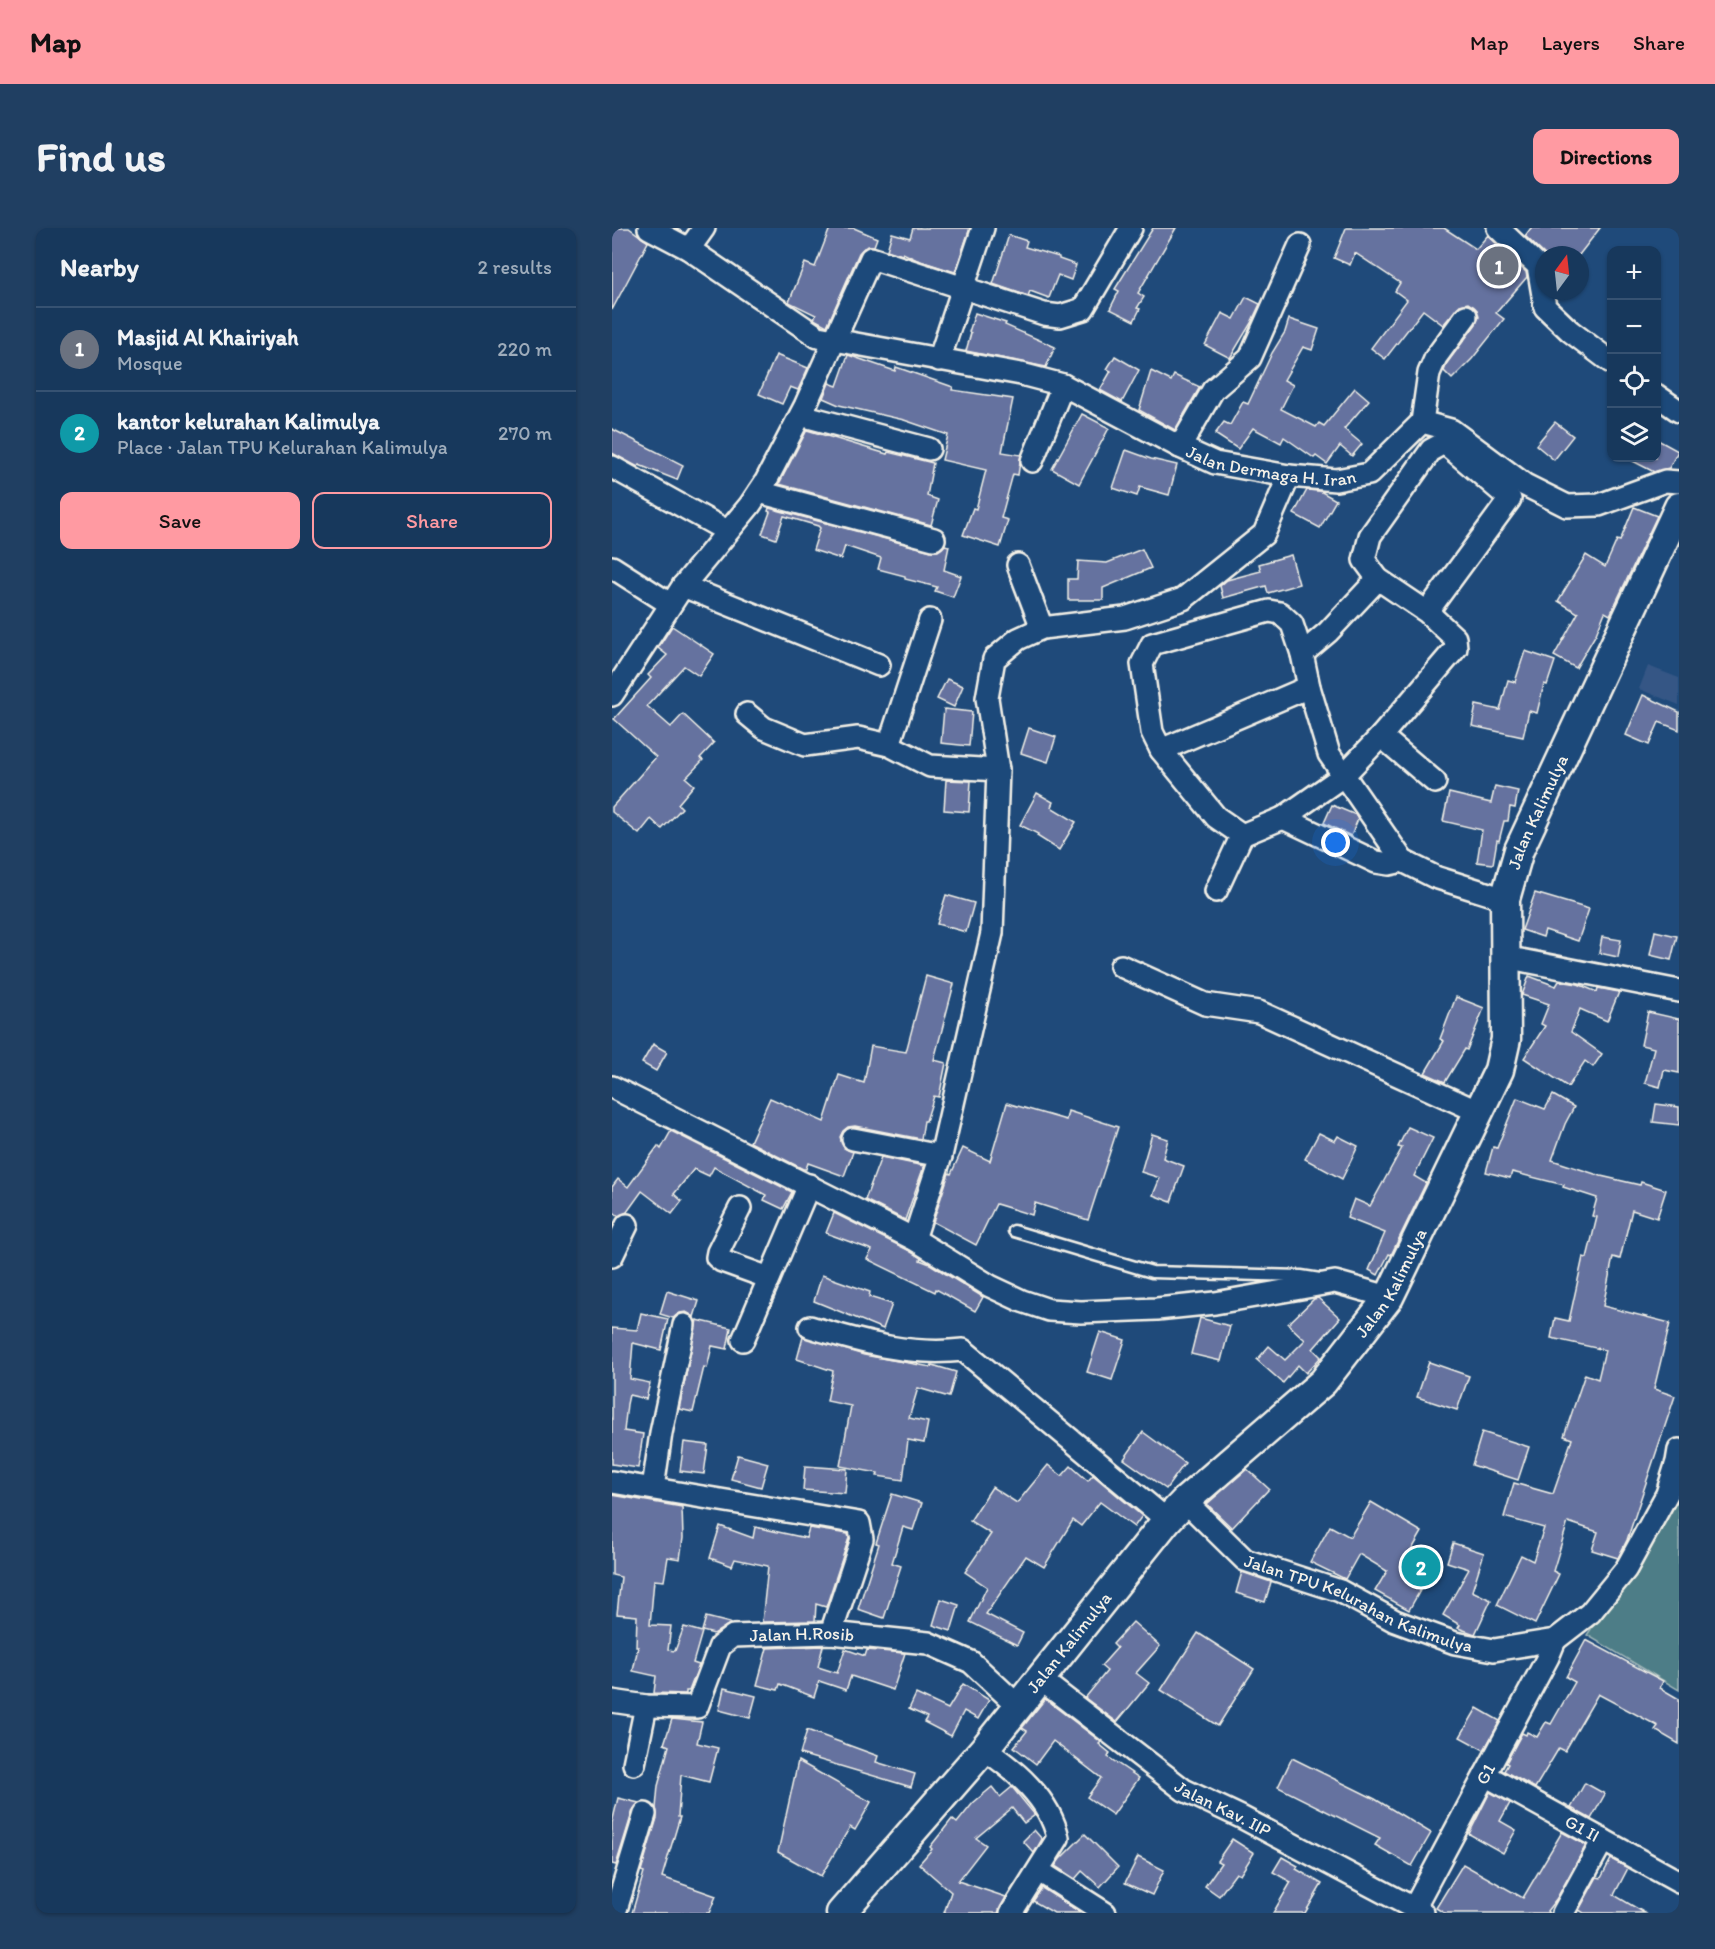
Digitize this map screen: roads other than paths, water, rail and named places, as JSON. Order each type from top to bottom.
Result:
[{"type":"street","name":"Jalan Dermaga H. Iran","points":[[649,228],[689,249],[818,337],[834,342],[1021,374],[1063,385],[1180,447],[1215,462],[1289,476],[1336,480],[1369,474],[1422,422]]},
{"type":"street","points":[[689,249],[704,228]]},
{"type":"street","points":[[939,360],[983,228]]},
{"type":"street","points":[[612,695],[683,586],[759,492],[801,415],[871,258],[1044,314],[1060,316],[1083,309],[1131,228]]},
{"type":"street","points":[[1498,228],[1538,266],[1545,307],[1570,331],[1607,359]]},
{"type":"street","points":[[1180,447],[1213,390],[1250,358],[1300,244]]},
{"type":"street","points":[[1466,316],[1436,357],[1429,373],[1422,422],[1451,430],[1525,485],[1567,506],[1599,505],[1665,481],[1679,482]]},
{"type":"street","points":[[1032,461],[1063,385]]},
{"type":"street","points":[[1661,398],[1679,411]]},
{"type":"street","points":[[801,415],[928,449]]},
{"type":"street","points":[[1216,891],[1242,835],[1283,818],[1343,776],[1381,736],[1456,648],[1455,638],[1427,612],[1378,579],[1364,560],[1370,536],[1431,450],[1442,444],[1447,445],[1510,499],[1427,612]]},
{"type":"street","points":[[612,467],[727,531]]},
{"type":"street","points":[[914,1239],[941,1156],[992,933],[998,770],[987,698],[994,659],[1018,639],[1042,628],[1125,618],[1183,599],[1264,534],[1289,476]]},
{"type":"street","points":[[759,492],[934,539]]},
{"type":"street","name":"Jalan Kalimulya","points":[[841,1913],[984,1749],[1176,1511],[1323,1382],[1389,1297],[1499,1070],[1506,1039],[1504,899],[1519,850],[1679,507]]},
{"type":"street","points":[[1018,565],[1042,628]]},
{"type":"street","points":[[612,567],[670,604]]},
{"type":"street","points":[[1302,654],[1328,632],[1378,579]]},
{"type":"street","points":[[683,586],[879,665]]},
{"type":"street","points":[[1242,835],[1216,817],[1161,750],[1152,732],[1142,664],[1152,644],[1269,611],[1280,613],[1292,624],[1329,754],[1403,861],[1435,877],[1504,899]]},
{"type":"street","points":[[889,745],[930,620]]},
{"type":"street","points":[[1161,750],[1309,687]]},
{"type":"street","points":[[747,714],[764,728],[805,745],[858,738],[889,745],[930,766],[998,770]]},
{"type":"street","points":[[1381,736],[1435,782]]},
{"type":"street","points":[[1283,818],[1376,862],[1389,864],[1403,861]]},
{"type":"street","points":[[1505,957],[1679,991]]},
{"type":"street","points":[[1121,966],[1205,1004],[1259,1012],[1479,1112]]},
{"type":"street","points":[[612,1087],[914,1239],[990,1286],[1022,1301],[1049,1310],[1082,1312],[1192,1305],[1335,1282],[1389,1297]]},
{"type":"street","points":[[853,1139],[941,1156]]},
{"type":"street","points":[[743,1340],[809,1185]]},
{"type":"street","points":[[740,1208],[717,1257],[722,1262],[769,1278]]},
{"type":"street","points":[[612,1256],[627,1225]]},
{"type":"street","points":[[653,1488],[661,1433],[684,1325]]},
{"type":"street","name":"Jalan TPU Kelurahan Kalimulya","points":[[810,1327],[855,1340],[904,1350],[935,1353],[963,1350],[1176,1511],[1245,1560],[1340,1591],[1395,1621],[1455,1643],[1494,1650],[1555,1640]]},
{"type":"street","points":[[1555,1640],[1590,1612],[1626,1569],[1667,1494],[1679,1450]]},
{"type":"street","points":[[612,1482],[859,1523],[862,1539],[831,1633]]},
{"type":"street","name":"Jalan H.Rosib","points":[[612,1701],[646,1706],[697,1707],[720,1646],[733,1636],[831,1633],[928,1643],[971,1662],[1017,1706]]},
{"type":"street","name":"G1","points":[[1419,1910],[1555,1640]]},
{"type":"street","name":"Jalan Kav. IIP","points":[[1040,1678],[1184,1790],[1241,1817],[1419,1910]]},
{"type":"street","points":[[634,1764],[646,1706]]},
{"type":"street","points":[[984,1749],[1006,1764],[1030,1786],[1056,1827],[1058,1839],[1011,1913]]},
{"type":"street","name":"G1 II","points":[[1485,1775],[1679,1882]]},
{"type":"street","points":[[615,1913],[645,1814]]},
{"type":"street","points":[[1563,1913],[1604,1840]]},
{"type":"street","points":[[1039,1871],[1105,1913]]},
{"type":"lane","points":[[1014,1231],[1152,1272],[1301,1276],[1335,1282]]},
{"type":"place","name":"Masjid Al Khairiyah","points":[[1499,266]]},
{"type":"place","name":"kantor kelurahan Kalimulya","points":[[1421,1567]]}]
